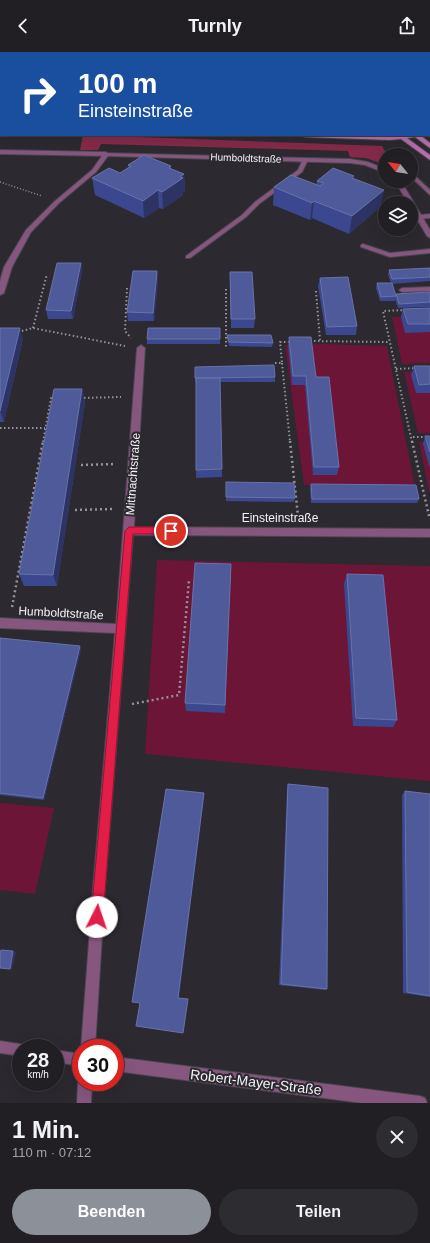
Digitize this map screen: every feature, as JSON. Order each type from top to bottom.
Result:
[{"type":"main road","points":[[402,136],[430,158]]},
{"type":"main road","points":[[417,136],[430,146]]},
{"type":"street","name":"Humboldtstraße","points":[[106,154],[366,163],[378,168]]},
{"type":"street","points":[[0,293],[8,267],[28,231],[57,202],[94,171],[106,154]]},
{"type":"street","points":[[402,188],[430,236]]},
{"type":"street","name":"Mittnachtstraße","points":[[89,1039],[131,509],[141,348]]},
{"type":"street","name":"Einsteinstraße","points":[[129,531],[430,533]]},
{"type":"street","name":"Humboldtstraße","points":[[5,623],[121,629]]},
{"type":"street","name":"Robert-Mayer-Straße","points":[[124,1065],[382,1100],[420,1103]]},
{"type":"street","points":[[84,1103],[85,1091]]},
{"type":"lane","name":"Humboldtstraße","points":[[0,152],[106,154]]},
{"type":"lane","points":[[188,257],[244,216],[257,203],[300,171],[305,160]]},
{"type":"lane","points":[[418,181],[430,193]]},
{"type":"lane","points":[[419,217],[430,216]]},
{"type":"lane","points":[[363,246],[390,255],[430,251]]},
{"type":"lane","points":[[402,290],[430,289]]},
{"type":"lane","points":[[0,1047],[12,1049]]},
{"type":"path","points":[[0,182],[57,202]]},
{"type":"path","points":[[33,328],[47,274]]},
{"type":"path","points":[[127,288],[125,331],[141,348]]},
{"type":"path","points":[[226,289],[226,348]]},
{"type":"path","points":[[316,291],[320,340]]},
{"type":"path","points":[[406,310],[383,311],[413,437],[430,521]]},
{"type":"path","points":[[13,333],[33,328],[141,348]]},
{"type":"path","points":[[307,341],[390,342]]},
{"type":"path","points":[[294,342],[280,342],[300,531]]},
{"type":"path","points":[[275,363],[282,363]]},
{"type":"path","points":[[396,369],[417,368]]},
{"type":"path","points":[[74,398],[138,397]]},
{"type":"path","points":[[5,623],[51,398],[59,398]]},
{"type":"path","points":[[0,428],[45,428]]},
{"type":"path","points":[[413,437],[430,437]]},
{"type":"path","points":[[81,465],[134,464]]},
{"type":"path","points":[[75,510],[131,509]]},
{"type":"path","points":[[114,708],[179,695],[189,580]]},
{"type":"shaded area","points":[[83,136],[382,146],[383,148],[378,148],[378,162],[366,158],[350,157],[348,151],[101,144],[98,150],[80,150]]},
{"type":"shaded area","points":[[430,316],[430,363],[402,364],[392,317]]},
{"type":"shaded area","points":[[321,344],[387,346],[415,487],[304,485],[285,345]]},
{"type":"shaded area","points":[[404,372],[430,372],[430,433],[418,433]]},
{"type":"shaded area","points":[[419,442],[430,442],[430,496]]},
{"type":"shaded area","points":[[157,560],[430,566],[430,781],[145,754]]},
{"type":"shaded area","points":[[0,803],[54,808],[35,894],[0,890]]},
{"type":"building","points":[[144,155],[171,166],[169,168],[184,174],[180,177],[183,178],[162,192],[158,190],[143,201],[92,178],[109,168],[120,173],[131,166],[128,165]]},
{"type":"building","points":[[333,168],[354,176],[352,178],[384,190],[352,216],[314,201],[312,203],[274,187],[291,175],[320,186],[324,183],[317,181]]},
{"type":"building","points":[[57,263],[81,263],[71,311],[46,310]]},
{"type":"building","points":[[430,268],[430,277],[392,279],[389,270]]},
{"type":"building","points":[[133,271],[157,271],[153,313],[127,312]]},
{"type":"building","points":[[230,272],[252,272],[255,319],[231,319]]},
{"type":"building","points":[[348,277],[357,326],[327,327],[320,278]]},
{"type":"building","points":[[377,283],[392,283],[396,296],[381,297]]},
{"type":"building","points":[[430,292],[430,302],[399,304],[396,294]]},
{"type":"building","points":[[430,308],[430,324],[408,324],[403,309]]},
{"type":"building","points":[[0,328],[20,328],[0,411]]},
{"type":"building","points":[[148,328],[220,328],[220,339],[147,339]]},
{"type":"building","points":[[227,335],[271,335],[273,343],[229,342]]},
{"type":"building","points":[[289,337],[311,337],[316,377],[329,377],[339,467],[314,467],[306,376],[293,376]]},
{"type":"building","points":[[274,365],[275,377],[195,378],[195,367]]},
{"type":"building","points":[[414,366],[430,366],[430,384],[419,385]]},
{"type":"building","points":[[196,378],[220,378],[222,469],[196,470]]},
{"type":"building","points":[[54,389],[82,389],[53,575],[19,574]]},
{"type":"building","points":[[425,436],[430,436],[430,452]]},
{"type":"building","points":[[226,482],[294,483],[295,498],[226,497]]},
{"type":"building","points":[[311,484],[416,485],[419,499],[312,499]]},
{"type":"building","points":[[195,563],[231,564],[225,705],[185,703]]},
{"type":"building","points":[[347,574],[383,575],[397,720],[356,718]]},
{"type":"building","points":[[0,638],[80,646],[43,798],[0,793]]},
{"type":"building","points":[[288,784],[328,788],[327,989],[281,984]]},
{"type":"building","points":[[166,789],[204,793],[178,998],[188,999],[183,1033],[136,1026],[140,1003],[132,1002]]},
{"type":"building","points":[[405,791],[430,794],[430,996],[407,992]]},
{"type":"building","points":[[1,950],[13,951],[10,969],[0,968]]},
{"type":"route","points":[[97,917],[129,531],[171,531]]}]
